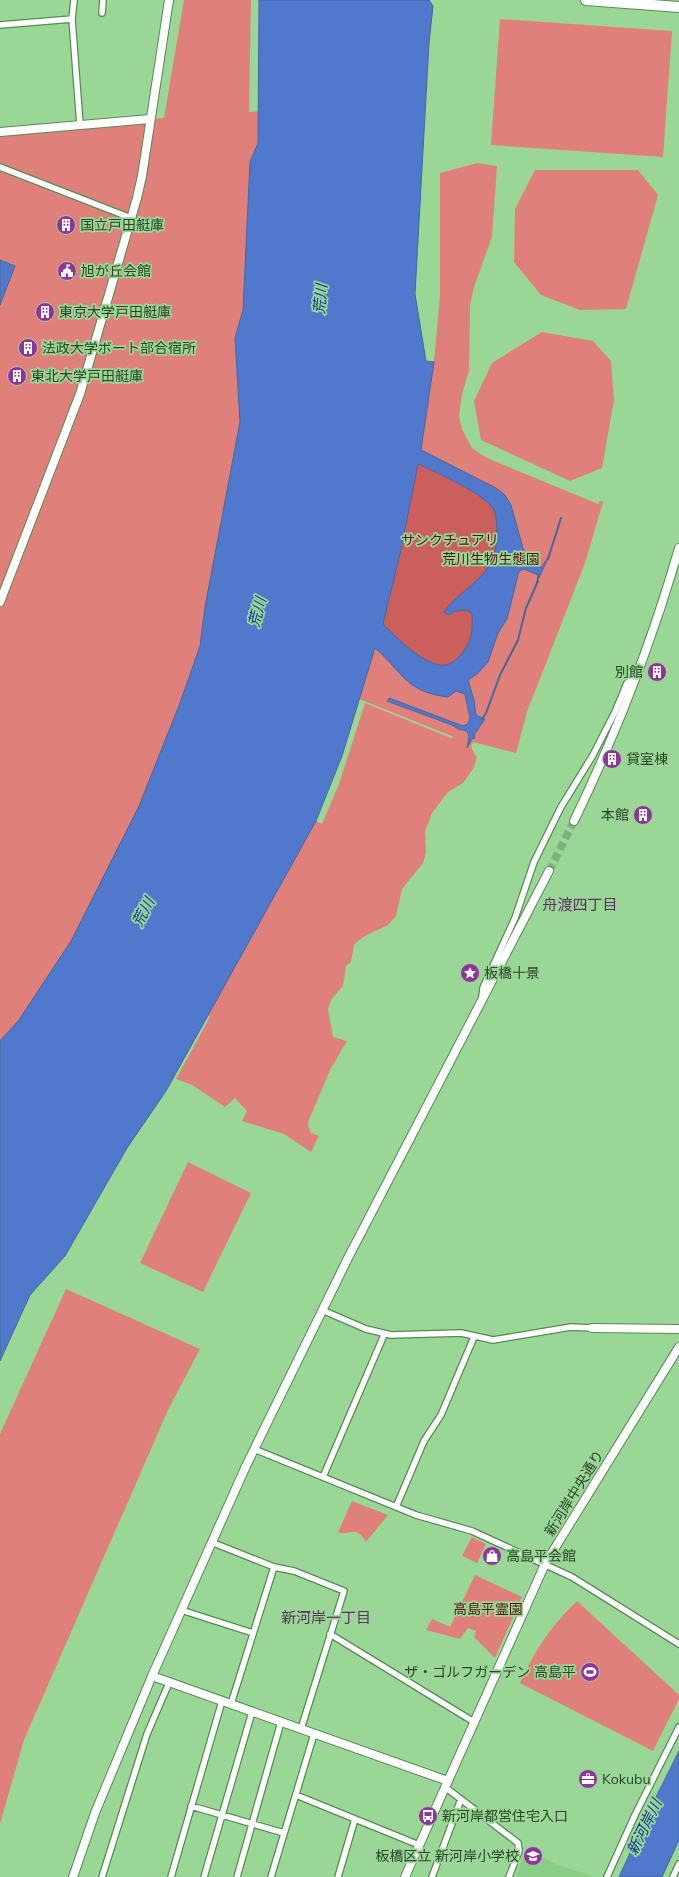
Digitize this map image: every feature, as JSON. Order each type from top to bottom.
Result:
[{"type":"highway","points":[[586,0],[679,7]]},
{"type":"street","points":[[74,0],[72,19],[80,125]]},
{"type":"street","points":[[102,13],[103,0]]},
{"type":"street","points":[[0,602],[76,406],[131,218],[142,176],[169,0]]},
{"type":"street","points":[[0,25],[72,19]]},
{"type":"street","points":[[0,132],[150,119]]},
{"type":"street","points":[[0,167],[131,218]]},
{"type":"street","points":[[574,821],[605,754],[636,677],[677,560],[679,548]]},
{"type":"street","points":[[482,1002],[483,988],[515,918],[534,862],[561,807],[593,755],[615,712],[627,683],[636,677]]},
{"type":"street","points":[[72,1877],[95,1813],[152,1676],[254,1449],[388,1180],[549,871]]},
{"type":"street","points":[[322,1310],[366,1330],[384,1335],[454,1333],[493,1340],[571,1327],[679,1328]]},
{"type":"street","points":[[323,1477],[384,1335]]},
{"type":"street","points":[[396,1507],[424,1441],[441,1415],[474,1337]]},
{"type":"street","name":"新河岸中央通り","points":[[405,1877],[545,1564],[679,1347]]},
{"type":"street","points":[[254,1449],[416,1515],[472,1531],[545,1564],[572,1577],[679,1644]]},
{"type":"street","points":[[211,1542],[274,1567],[294,1572],[344,1590],[301,1729]]},
{"type":"street","points":[[231,1704],[274,1567]]},
{"type":"street","points":[[181,1610],[253,1633]]},
{"type":"street","points":[[330,1634],[474,1722]]},
{"type":"street","points":[[152,1676],[301,1729],[447,1784],[461,1799],[518,1843],[519,1851],[509,1877]]},
{"type":"street","points":[[102,1877],[147,1734],[169,1683]]},
{"type":"street","points":[[171,1877],[222,1701]]},
{"type":"street","points":[[204,1877],[252,1712]]},
{"type":"street","points":[[237,1877],[281,1722]]},
{"type":"street","points":[[608,1877],[635,1816],[679,1727]]},
{"type":"street","points":[[271,1877],[314,1734]]},
{"type":"street","points":[[296,1795],[419,1845]]},
{"type":"street","points":[[432,1877],[461,1799]]},
{"type":"street","points":[[192,1806],[284,1833]]},
{"type":"street","points":[[338,1877],[355,1819]]},
{"type":"street","points":[[673,1877],[679,1864]]},
{"type":"shaded area","name":"板橋区立 新河岸小学校","points":[[527,1848],[555,1864],[595,1877],[516,1877]]},
{"type":"green space","points":[[184,0],[251,0],[249,112],[350,105],[334,324],[0,1173],[0,131],[164,118]]},
{"type":"green space","points":[[500,19],[672,31],[663,157],[491,145]]},
{"type":"green space","name":"荒川生物生態園","points":[[477,163],[497,166],[492,237],[474,287],[470,305],[469,371],[462,394],[459,416],[462,429],[472,448],[487,458],[598,504],[600,501],[603,502],[585,563],[527,712],[516,753],[473,742],[471,747],[477,758],[473,769],[463,783],[448,792],[432,813],[425,832],[426,853],[423,863],[402,889],[396,916],[388,925],[363,937],[354,945],[351,962],[346,966],[343,986],[331,1000],[328,1009],[333,1037],[347,1041],[330,1070],[309,1120],[308,1125],[311,1133],[319,1136],[311,1152],[284,1134],[242,1121],[247,1111],[235,1098],[225,1107],[192,1085],[176,1079],[210,1017],[207,1015],[316,821],[322,824],[339,784],[365,703],[451,738],[454,737],[359,699],[375,647],[421,450],[434,362],[440,295],[440,173]]},
{"type":"green space","points":[[535,170],[638,170],[658,195],[626,309],[580,310],[541,295],[514,262],[515,209]]},
{"type":"green space","points":[[542,332],[593,341],[611,361],[614,400],[602,468],[570,481],[481,440],[474,401],[492,363]]},
{"type":"green space","name":"サンクチュアリ","points":[[418,464],[460,484],[482,497],[494,510],[496,520],[496,547],[490,566],[479,579],[444,612],[449,615],[455,611],[467,610],[472,614],[472,629],[467,648],[456,660],[446,665],[438,665],[421,657],[403,643],[383,624],[400,554]]},
{"type":"green space","points":[[188,1162],[251,1193],[203,1292],[140,1263]]},
{"type":"green space","points":[[66,1289],[200,1349],[168,1410],[24,1740],[0,1824],[0,1434]]},
{"type":"green space","points":[[352,1501],[388,1515],[366,1542],[356,1532],[338,1532]]},
{"type":"green space","points":[[472,1537],[486,1544],[477,1563],[462,1556]]},
{"type":"green space","name":"高島平霊園","points":[[475,1575],[522,1597],[495,1658],[474,1637],[476,1631],[468,1628],[460,1639],[426,1630],[432,1619],[450,1627]]},
{"type":"green space","name":"ザ・ゴルフガーデン 高島平","points":[[577,1601],[679,1695],[679,1699],[653,1751],[520,1683],[544,1639],[551,1629]]},
{"type":"water","name":"荒川","points":[[259,0],[429,0],[433,6],[429,43],[415,294],[426,361],[434,362],[421,450],[496,488],[505,495],[511,505],[526,559],[541,568],[549,556],[537,582],[538,575],[524,569],[519,571],[507,619],[498,633],[488,662],[477,674],[468,680],[474,700],[476,715],[485,719],[474,735],[475,738],[472,739],[467,748],[469,736],[467,731],[458,729],[452,725],[387,701],[389,698],[463,726],[468,724],[470,718],[465,694],[456,691],[448,697],[422,691],[406,680],[375,648],[342,756],[316,821],[166,1091],[127,1148],[65,1256],[30,1295],[0,1361],[0,1041],[19,1020],[71,941],[139,806],[180,703],[200,646],[205,607],[240,422],[235,338],[243,310],[250,162],[258,143]],"holes":[[[418,464],[459,484],[481,497],[494,510],[496,520],[497,534],[495,552],[489,566],[483,574],[444,612],[449,615],[455,611],[467,610],[472,614],[472,629],[466,648],[456,660],[446,665],[438,665],[421,657],[403,643],[383,624],[400,554]]]},
{"type":"water","points":[[0,260],[15,266],[0,305]]},
{"type":"water","name":"新河岸川","points":[[679,1751],[679,1840],[662,1877],[619,1877],[657,1795]]},
{"type":"waterway","points":[[548,559],[561,518]]},
{"type":"waterway","points":[[482,719],[486,713],[500,675],[518,640],[526,608],[538,581]]},
{"type":"tunnel","points":[[549,871],[574,821]]},
{"type":"place","name":"国立戸田艇庫","points":[[66,225]]},
{"type":"place","name":"旭が丘会館","points":[[67,271]]},
{"type":"place","name":"東京大学戸田艇庫","points":[[45,312]]},
{"type":"place","name":"法政大学ボート部合宿所","points":[[28,348]]},
{"type":"place","name":"東北大学戸田艇庫","points":[[17,376]]},
{"type":"place","name":"別館","points":[[657,672]]},
{"type":"place","name":"貸室棟","points":[[612,759]]},
{"type":"place","name":"本館","points":[[643,815]]},
{"type":"place","name":"板橋十景","points":[[470,973]]},
{"type":"place","name":"高島平会館","points":[[492,1556]]},
{"type":"place","name":"ザ・ゴルフガーデン 高島平","points":[[590,1672]]},
{"type":"place","name":"Kokubu","points":[[588,1779]]},
{"type":"place","name":"新河岸都営住宅入口","points":[[428,1816]]},
{"type":"place","name":"板橋区立 新河岸小学校","points":[[533,1856]]},
{"type":"district","name":"舟渡四丁目","points":[[580,904]]},
{"type":"district","name":"新河岸一丁目","points":[[326,1617]]}]
